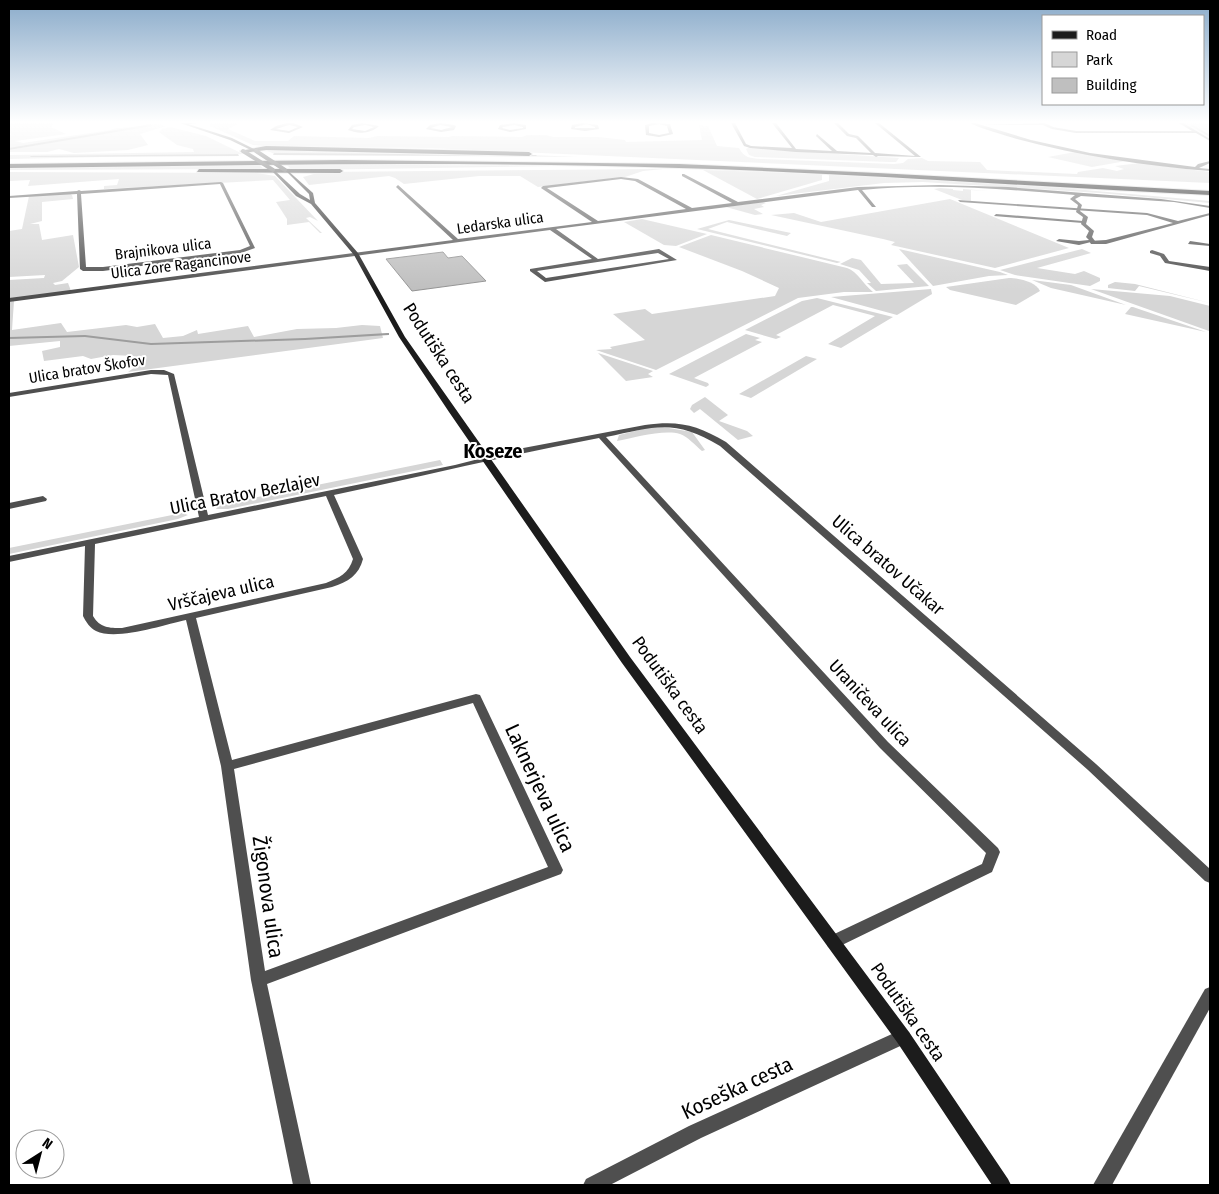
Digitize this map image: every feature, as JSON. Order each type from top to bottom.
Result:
[{"type":"highway","points":[[952,179],[1210,192]]},
{"type":"highway","points":[[1023,179],[1210,192]]},
{"type":"highway","points":[[1071,179],[1105,180]]},
{"type":"highway","points":[[978,180],[1210,198]]},
{"type":"main road","name":"Podutiška cesta","points":[[282,179],[298,195],[313,203],[356,254],[402,337],[626,660],[903,1037],[1002,1185]]},
{"type":"main road","name":"Podutiška cesta","points":[[296,179],[311,194],[313,203]]},
{"type":"street","points":[[598,223],[543,187],[615,179]]},
{"type":"street","points":[[630,179],[690,210]]},
{"type":"street","points":[[690,179],[737,204]]},
{"type":"street","name":"Brajnikova ulica","points":[[221,184],[252,247],[241,251],[91,270],[82,267],[79,191],[221,184]]},
{"type":"street","name":"Ledarska ulica","points":[[356,254],[858,188],[916,185],[1079,195],[1210,207]]},
{"type":"street","points":[[398,186],[458,241]]},
{"type":"street","points":[[858,188],[874,206]]},
{"type":"street","points":[[9,197],[79,191]]},
{"type":"street","points":[[1077,209],[1080,205],[1072,199],[1079,195]]},
{"type":"street","points":[[960,200],[1147,214],[1180,223]]},
{"type":"street","points":[[1077,209],[1086,217],[1083,222]]},
{"type":"street","points":[[1059,241],[1079,243],[1106,242],[1210,214]]},
{"type":"street","points":[[996,215],[1083,222],[1092,231],[1089,236],[1092,240],[1091,242]]},
{"type":"street","points":[[552,229],[610,270]]},
{"type":"street","points":[[1190,243],[1210,245]]},
{"type":"street","points":[[659,251],[674,260],[544,280],[532,270],[596,260],[659,251]]},
{"type":"street","points":[[1152,252],[1162,255],[1167,262],[1210,269]]},
{"type":"street","name":"Ulica Zore Ragancinove","points":[[9,300],[356,254]]},
{"type":"street","name":"Ulica bratov Škofov","points":[[9,395],[151,372],[171,374],[204,518]]},
{"type":"street","name":"Ulica bratov Učakar","points":[[487,459],[600,435],[666,424],[695,430],[718,440],[1085,761],[1210,877]]},
{"type":"street","name":"Uraničeva ulica","points":[[600,435],[884,745],[993,852],[987,868],[833,942]]},
{"type":"street","name":"Ulica Bratov Bezlajev","points":[[9,559],[328,494],[487,459]]},
{"type":"street","name":"Vrščajeva ulica","points":[[90,542],[88,616],[93,626],[106,631],[122,632],[329,585],[346,578],[356,569],[358,559],[328,494]]},
{"type":"street","points":[[9,506],[43,499]]},
{"type":"street","name":"Žigonova ulica","points":[[190,616],[227,766],[259,980],[302,1185]]},
{"type":"street","name":"Laknerjeva ulica","points":[[227,766],[476,698],[556,870],[259,980]]},
{"type":"street","points":[[1102,1185],[1210,996]]},
{"type":"street","name":"Koseška cesta","points":[[592,1185],[695,1132],[903,1037]]},
{"type":"green space","points":[[9,179],[278,179],[318,221],[310,217],[306,218],[322,233],[309,222],[287,225],[287,219],[276,202],[290,200],[273,180],[104,189],[104,186],[117,185],[119,179],[28,186],[30,180],[9,181]]},
{"type":"green space","points":[[304,179],[365,179],[309,185]]},
{"type":"green space","points":[[396,179],[454,179],[404,184]]},
{"type":"green space","points":[[524,179],[610,179],[538,187]]},
{"type":"green space","points":[[719,179],[822,179],[822,180],[757,199]]},
{"type":"green space","points":[[829,179],[908,179],[1062,188],[1210,201],[1210,203],[1100,193],[923,182],[884,183],[776,196],[829,181]]},
{"type":"green space","points":[[1114,179],[1210,179],[1210,183]]},
{"type":"green space","points":[[934,189],[963,191],[963,189],[989,191],[971,190],[971,201],[962,200]]},
{"type":"green space","points":[[69,193],[73,199],[42,202],[42,221],[30,224],[39,224],[42,240],[73,235],[79,267],[62,281],[53,283],[55,285],[68,283],[71,291],[9,299],[9,280],[44,278],[45,275],[9,277],[9,231],[22,229],[29,196]]},
{"type":"green space","points":[[950,199],[1069,248],[995,268],[891,245],[895,242],[883,239],[771,215],[794,213],[821,222]]},
{"type":"green space","points":[[766,203],[761,205],[764,207],[754,209],[763,214],[755,215],[726,207]]},
{"type":"green space","points":[[642,219],[707,234],[676,246],[664,245],[624,222]]},
{"type":"green space","points":[[729,220],[791,233],[787,236],[727,222],[708,229],[841,262],[837,263],[697,229]]},
{"type":"green space","points":[[711,235],[847,268],[854,272],[873,292],[844,292],[798,298],[656,370],[596,350],[612,349],[610,347],[645,340],[613,314],[645,309],[652,314],[775,296],[779,288],[742,271],[679,247]]},
{"type":"green space","points":[[899,249],[1008,275],[989,276],[933,286]]},
{"type":"green space","points":[[1082,249],[1091,253],[1037,268],[1075,274],[1084,271],[1100,278],[1100,281],[1090,286],[1015,275],[1000,270]]},
{"type":"green space","points":[[852,258],[861,260],[881,284],[914,283],[897,265],[907,264],[929,286],[876,291],[867,283],[871,283],[859,270],[840,264]]},
{"type":"green space","points":[[1009,278],[1031,283],[1040,291],[1016,305],[950,290],[946,287]]},
{"type":"green space","points":[[1032,280],[1071,285],[1126,305],[1051,288]]},
{"type":"green space","points":[[1115,282],[1135,284],[1210,303],[1139,286],[1135,291],[1108,288],[1108,285]]},
{"type":"green space","points":[[931,289],[932,294],[897,315],[831,297]]},
{"type":"green space","points":[[1091,289],[1170,296],[1210,306],[1210,329],[1209,331]]},
{"type":"green space","points":[[817,298],[893,317],[841,348],[828,344],[875,316],[833,305],[776,335],[781,337],[776,339],[745,330],[802,301]]},
{"type":"green space","points":[[14,301],[12,330],[61,323],[67,332],[126,325],[137,327],[155,324],[163,338],[183,336],[197,330],[198,334],[248,326],[254,337],[297,329],[362,325],[380,326],[383,338],[128,372],[138,365],[134,356],[113,355],[91,359],[83,356],[44,361],[42,351],[60,347],[60,341],[9,346],[9,302]]},
{"type":"green space","points":[[1133,307],[1206,332],[1125,314]]},
{"type":"green space","points":[[746,334],[760,338],[755,340],[762,342],[694,378],[708,383],[709,385],[706,387],[669,374]]},
{"type":"green space","points":[[598,353],[653,371],[648,374],[653,377],[626,381]]},
{"type":"green space","points":[[806,356],[817,359],[751,398],[739,394]]},
{"type":"green space","points":[[705,397],[728,415],[719,421],[747,431],[753,436],[738,440],[700,409],[694,413],[690,409],[692,405]]},
{"type":"green space","points":[[663,427],[692,432],[705,450],[702,451],[686,437],[673,433],[649,434],[617,441],[619,435],[647,428]]},
{"type":"green space","points":[[440,460],[443,465],[228,509],[216,509],[219,505]]},
{"type":"green space","points":[[182,513],[188,515],[178,519],[9,554],[9,548]]},
{"type":"building","points":[[443,252],[448,258],[462,256],[486,281],[412,291],[386,259]]},
{"type":"waterway","points":[[9,338],[85,336],[151,344],[305,339],[387,334]]},
{"type":"district","name":"Koseze","points":[[493,451]]}]
